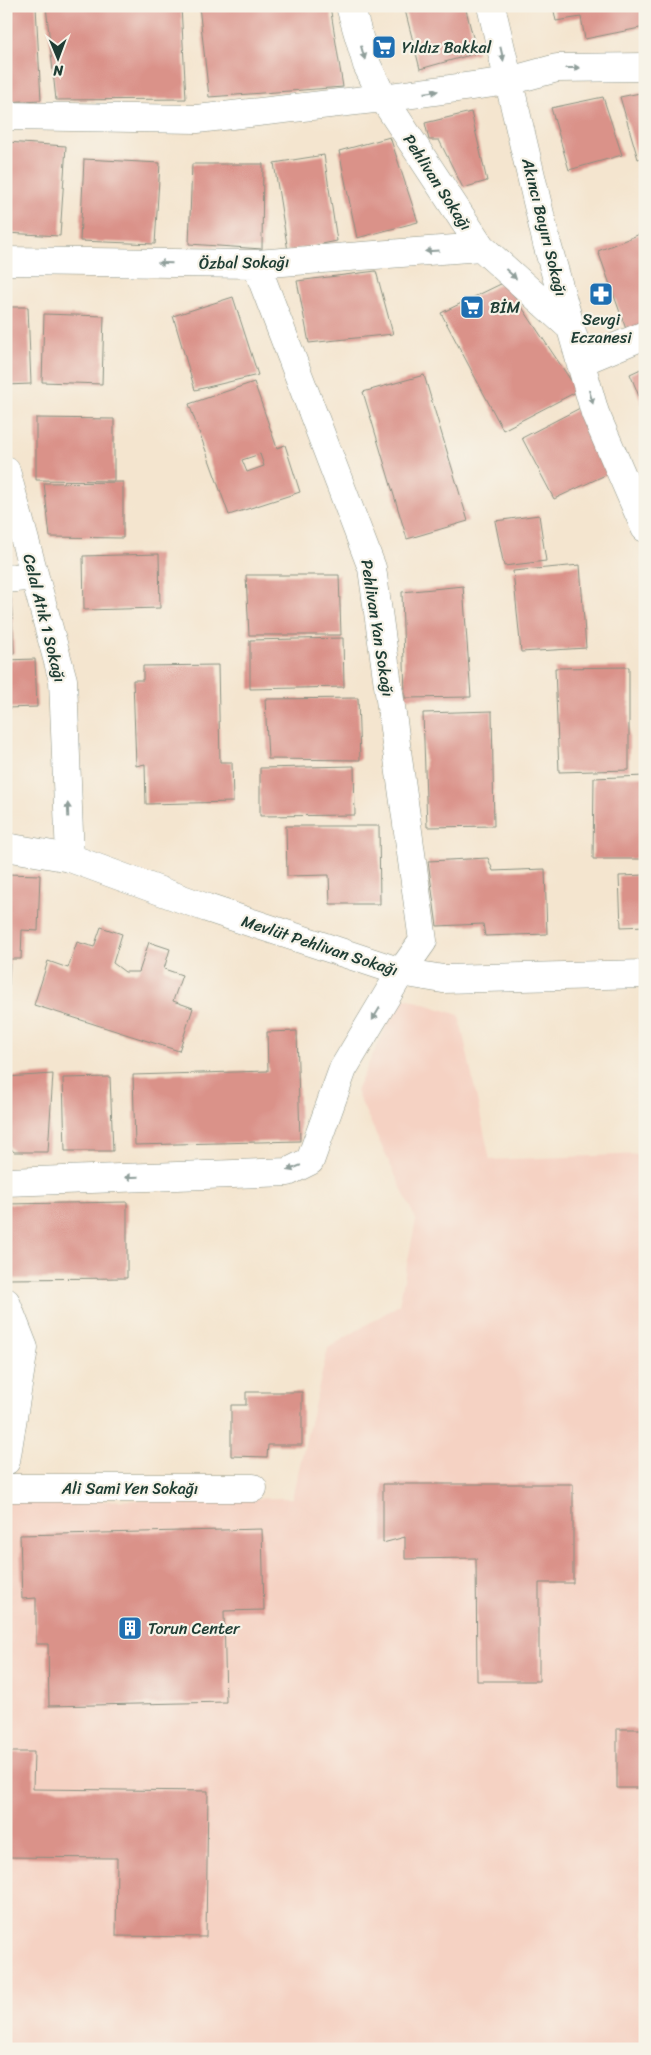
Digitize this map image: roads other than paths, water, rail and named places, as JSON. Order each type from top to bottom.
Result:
[{"type":"street","name":"Pehlivan Sokağı","points":[[350,6],[367,65],[383,98],[481,247],[571,328]]},
{"type":"street","name":"Akıncı Bayırı Sokağı","points":[[491,6],[547,244],[595,413],[645,528]]},
{"type":"street","points":[[6,116],[198,119],[383,98],[509,81],[557,68],[645,68]]},
{"type":"street","name":"Özbal Sokağı","points":[[6,261],[256,264],[481,247]]},
{"type":"street","name":"Pehlivan Yan Sokağı","points":[[6,1182],[288,1172],[310,1161],[342,1069],[401,972],[424,941],[372,568],[256,264]]},
{"type":"street","points":[[580,362],[645,335]]},
{"type":"street","name":"Celal Atık 1 Sokağı","points":[[6,471],[63,680],[70,858]]},
{"type":"street","points":[[6,579],[34,576]]},
{"type":"street","name":"Mevlüt Pehlivan Sokağı","points":[[6,847],[70,858],[207,908],[401,972],[443,979],[645,974]]},
{"type":"street","points":[[6,1302],[24,1348],[6,1460]]},
{"type":"street","name":"Ali Sami Yen Sokağı","points":[[6,1488],[253,1488]]},
{"type":"place","name":"Yıldız Bakkal","points":[[384,47]]},
{"type":"place","name":"Sevgi Eczanesi","points":[[601,294]]},
{"type":"place","name":"BİM","points":[[472,307]]},
{"type":"place","name":"Torun Center","points":[[130,1628]]}]
